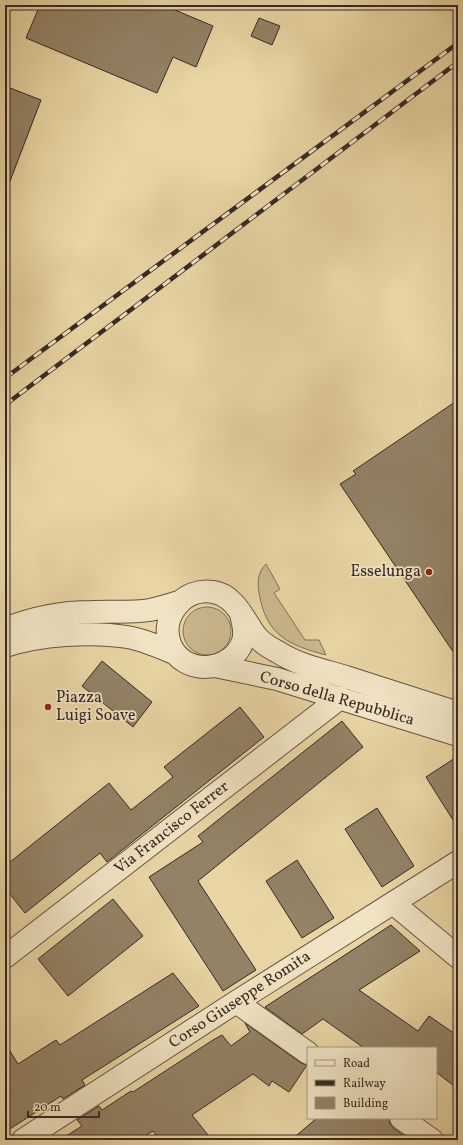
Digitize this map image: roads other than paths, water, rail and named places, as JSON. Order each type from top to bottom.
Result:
[{"type":"street","points":[[5,629],[32,620],[56,616],[90,612],[152,610],[179,602],[191,594],[203,591],[215,592],[226,597],[235,604],[241,614],[244,627],[243,640],[237,652],[227,661],[215,666],[204,668],[194,666],[184,661],[176,654],[170,644],[168,633],[168,622],[179,602]]},
{"type":"street","name":"Corso della Repubblica","points":[[241,614],[262,642],[278,653],[292,660],[453,709]]},
{"type":"street","points":[[5,646],[38,638],[74,635],[108,635],[127,637],[146,642],[176,654]]},
{"type":"street","name":"Corso della Repubblica","points":[[215,666],[276,680],[340,698],[458,735]]},
{"type":"street","name":"Via Francisco Ferrer","points":[[5,957],[340,698]]},
{"type":"street","name":"Corso Giuseppe Romita","points":[[23,1140],[236,1002],[393,903],[455,866]]},
{"type":"street","points":[[393,903],[458,957]]},
{"type":"street","points":[[236,1002],[307,1052]]},
{"type":"street","points":[[402,1119],[432,1140]]},
{"type":"railway","points":[[5,378],[458,43]]},
{"type":"railway","points":[[5,405],[458,62]]},
{"type":"place","name":"Esselunga","points":[[429,572]]},
{"type":"place","name":"Piazza Luigi Soave","points":[[48,707]]}]
